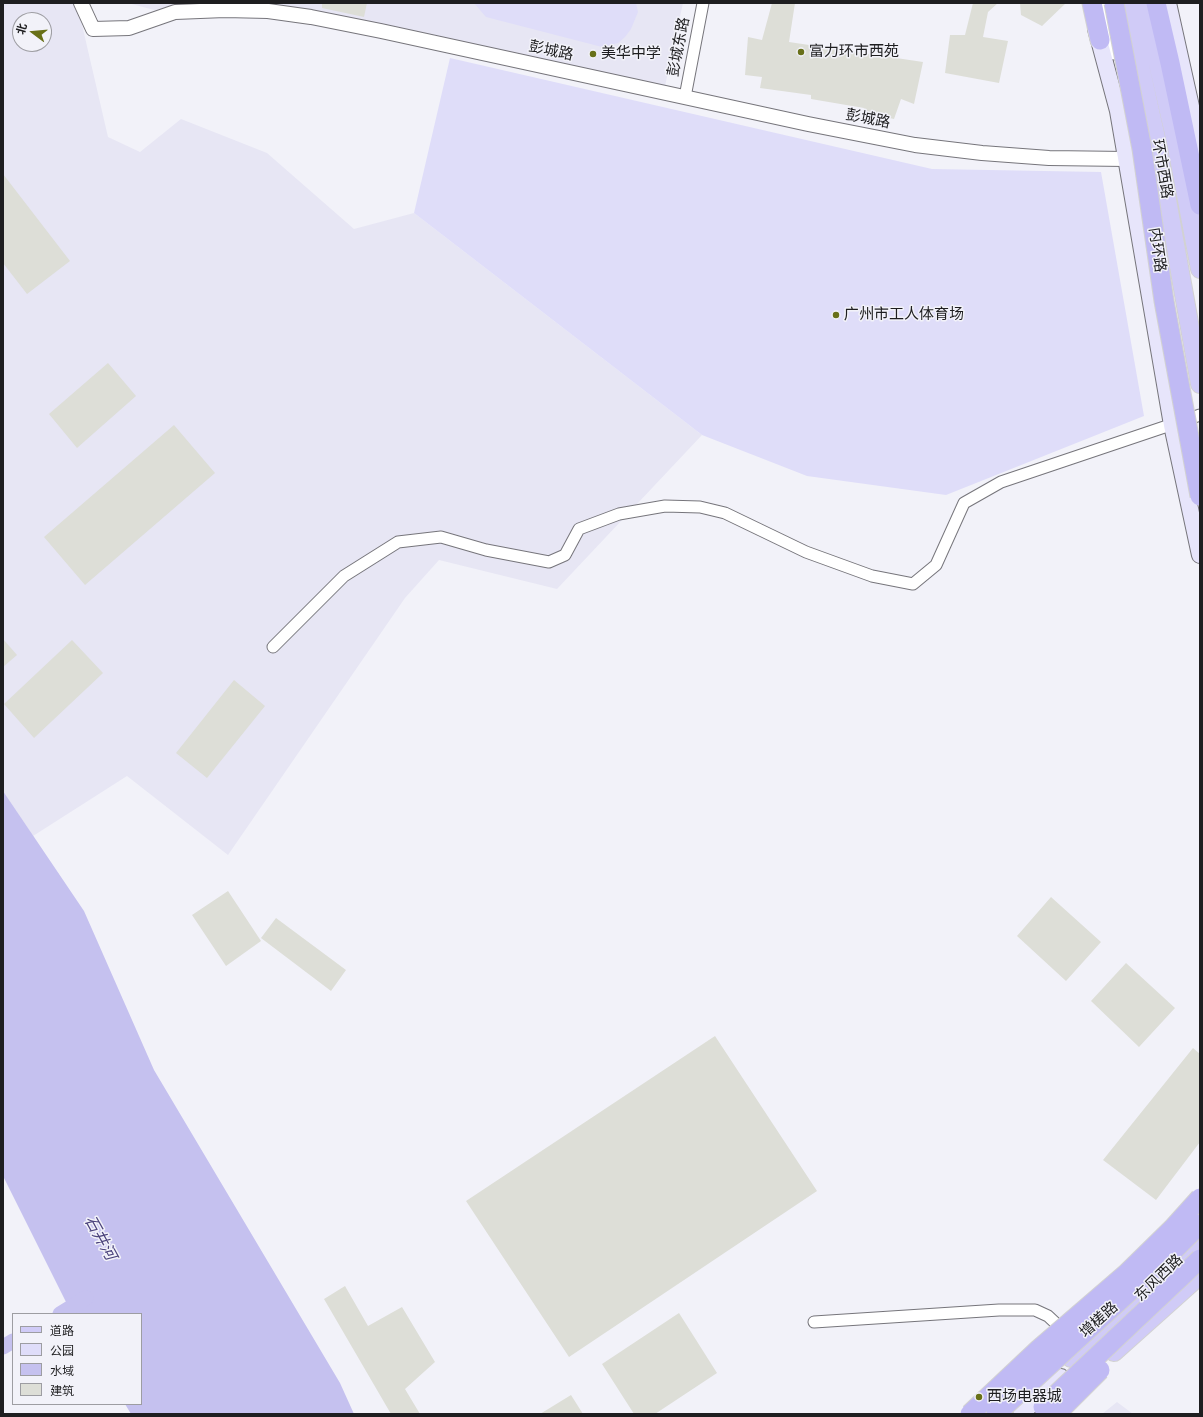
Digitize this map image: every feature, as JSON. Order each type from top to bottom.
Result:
[{"type":"highway","points":[[1092,3],[1100,40]]},
{"type":"highway","name":"内环路","points":[[1114,3],[1140,135],[1164,301],[1200,496]]},
{"type":"highway","points":[[1156,3],[1200,205]]},
{"type":"highway","points":[[970,1414],[1039,1349],[1126,1274],[1173,1228],[1200,1198]]},
{"type":"highway","name":"增槎路","points":[[996,1414],[1165,1259],[1200,1224]]},
{"type":"highway","points":[[1165,1259],[1200,1229]]},
{"type":"highway","points":[[1038,1411],[1197,1269]]},
{"type":"main road","points":[[1087,3],[1123,115],[1126,159],[1140,244],[1172,425],[1200,555]]},
{"type":"main road","name":"环市西路","points":[[1126,3],[1156,138],[1200,384]]},
{"type":"main road","name":"环市西路","points":[[1144,3],[1198,244],[1200,269]]},
{"type":"main road","points":[[1168,3],[1200,147]]},
{"type":"main road","points":[[1140,244],[1184,290]]},
{"type":"main road","points":[[984,1414],[1140,1274],[1200,1216]]},
{"type":"main road","name":"东风西路","points":[[1008,1414],[1137,1299],[1178,1261],[1200,1237]]},
{"type":"main road","points":[[1038,1411],[1197,1269],[1200,1249]]},
{"type":"main road","name":"东风西路","points":[[1038,1411],[1073,1389],[1197,1269]]},
{"type":"main road","points":[[1058,1369],[1070,1336]]},
{"type":"street","name":"彭城路","points":[[82,3],[93,28],[129,28],[175,12],[225,10],[268,11],[310,17],[381,31],[915,145],[974,152],[1042,157],[1126,159]]},
{"type":"street","name":"彭城东路","points":[[685,97],[703,3]]},
{"type":"street","points":[[1103,3],[1123,115],[1134,164],[1132,195]]},
{"type":"street","points":[[1123,115],[1156,138]]},
{"type":"street","points":[[273,647],[344,576],[398,542],[441,537],[486,550],[549,562],[565,554],[580,529],[620,514],[665,506],[700,507],[725,513],[806,552],[872,576],[913,584],[936,565],[964,503],[1001,482],[1200,415]]},
{"type":"street","points":[[814,1322],[999,1310],[1035,1310],[1048,1316],[1070,1336]]},
{"type":"shaded area","points":[[3,3],[77,3],[108,137],[140,152],[181,119],[267,153],[354,229],[414,213],[702,435],[557,589],[439,560],[405,598],[228,855],[127,776],[33,836],[3,791]]},
{"type":"shaded area","points":[[128,3],[202,3],[158,11]]},
{"type":"shaded area","name":"美华中学","points":[[264,3],[683,3],[665,86],[365,22]]},
{"type":"shaded area","points":[[1117,1402],[1133,1414],[1102,1414]]},
{"type":"green space","points":[[474,3],[636,3],[638,12],[631,29],[625,37],[618,43],[602,47],[486,17]]},
{"type":"green space","name":"广州市工人体育场","points":[[450,58],[932,169],[1101,172],[1144,416],[946,495],[807,476],[702,435],[414,213]]},
{"type":"water","name":"石井河","points":[[3,791],[84,911],[154,1070],[340,1383],[354,1414],[131,1414],[126,1405],[142,1405],[142,1313],[72,1313],[3,1176]]},
{"type":"building","points":[[322,3],[367,3],[364,17],[322,8]]},
{"type":"building","name":"富力环市西苑","points":[[772,3],[795,3],[789,42],[923,62],[914,104],[901,99],[894,119],[863,112],[864,108],[811,99],[811,95],[760,88],[762,77],[745,75],[748,37],[762,40]]},
{"type":"building","points":[[973,3],[998,3],[988,12],[983,37],[1008,41],[999,83],[945,73],[950,35],[965,35]]},
{"type":"building","points":[[1020,3],[1066,3],[1042,26],[1021,15]]},
{"type":"building","points":[[3,174],[70,261],[27,294],[3,263]]},
{"type":"building","points":[[108,363],[136,396],[77,448],[49,414]]},
{"type":"building","points":[[174,425],[215,473],[85,585],[44,537]]},
{"type":"building","points":[[3,639],[17,655],[3,667]]},
{"type":"building","points":[[72,640],[103,673],[34,738],[4,704]]},
{"type":"building","points":[[234,680],[265,706],[207,778],[176,753]]},
{"type":"building","points":[[228,891],[261,941],[226,966],[192,915]]},
{"type":"building","points":[[1051,897],[1101,942],[1066,981],[1017,936]]},
{"type":"building","points":[[276,918],[346,970],[331,991],[261,938]]},
{"type":"building","points":[[1126,963],[1175,1008],[1139,1047],[1091,1001]]},
{"type":"building","points":[[715,1036],[817,1191],[569,1357],[466,1201]]},
{"type":"building","points":[[1193,1048],[1200,1054],[1200,1142],[1156,1200],[1103,1160]]},
{"type":"building","points":[[345,1286],[368,1326],[402,1307],[435,1362],[405,1389],[420,1414],[391,1414],[324,1299]]},
{"type":"building","points":[[679,1313],[717,1373],[655,1414],[634,1414],[602,1364]]},
{"type":"building","points":[[571,1395],[583,1414],[540,1414]]},
{"type":"waterway","points":[[62,1313],[86,1298]]},
{"type":"waterway","points":[[3,1347],[12,1342]]},
{"type":"place","name":"富力环市西苑","points":[[801,52]]},
{"type":"place","name":"美华中学","points":[[593,54]]},
{"type":"place","name":"广州市工人体育场","points":[[836,315]]},
{"type":"place","name":"西场电器城","points":[[979,1397]]}]
